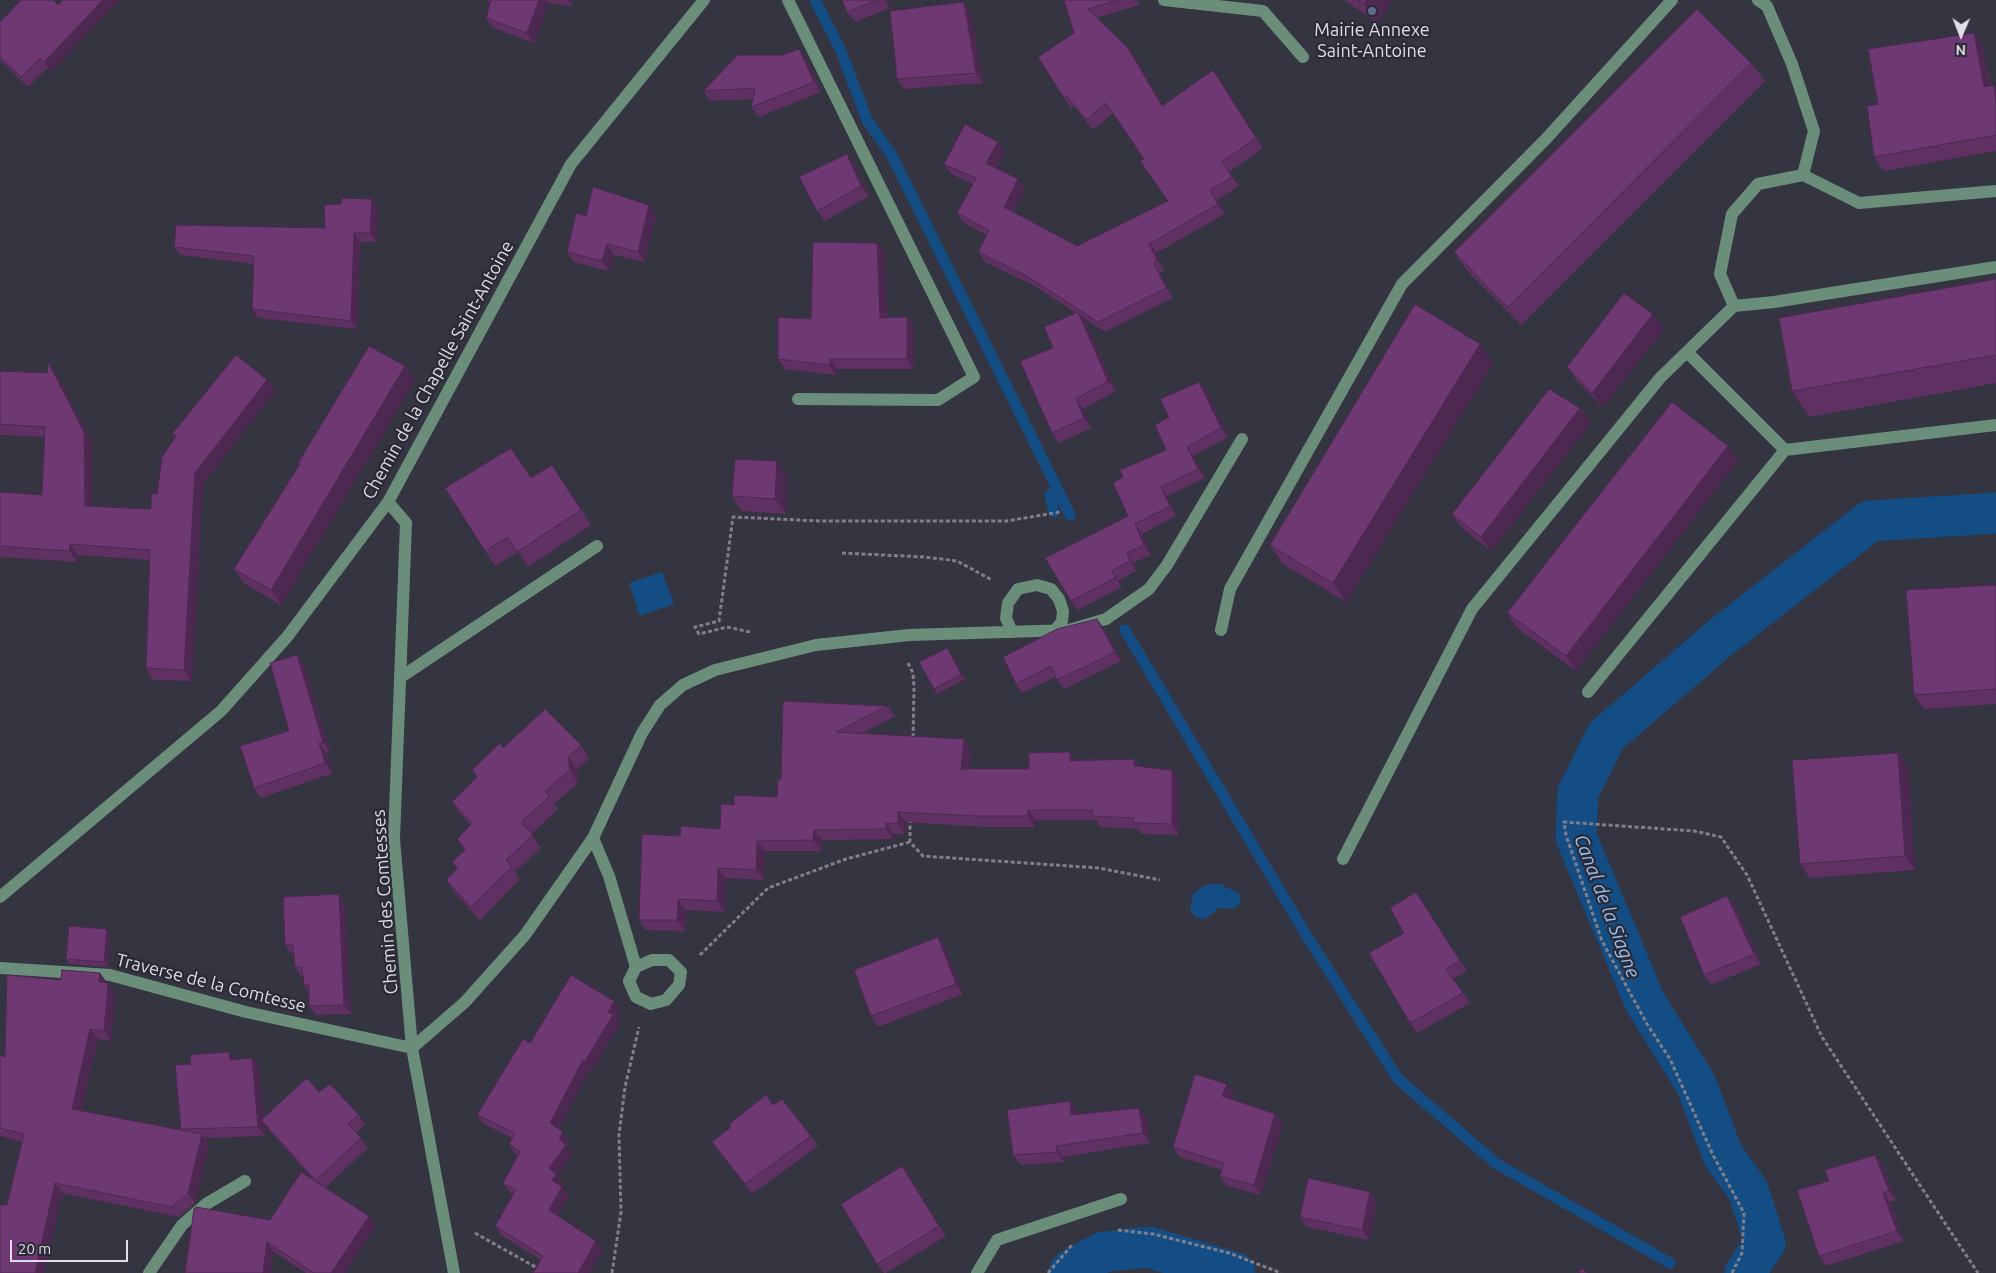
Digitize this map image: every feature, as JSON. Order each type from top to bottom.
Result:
[{"type":"street","name":"Chemin de la Chapelle Saint-Antoine","points":[[0,897],[221,711],[287,637],[388,502],[571,164],[704,0]]},
{"type":"street","points":[[788,0],[974,377],[938,400],[798,399]]},
{"type":"street","points":[[1164,0],[1263,11],[1303,57]]},
{"type":"street","points":[[1221,630],[1230,589],[1402,284],[1545,140],[1672,0]]},
{"type":"street","points":[[1758,0],[1767,6],[1792,64],[1814,131],[1803,175]]},
{"type":"street","points":[[1734,306],[1720,274],[1732,214],[1758,184],[1803,175],[1859,202],[1996,191]]},
{"type":"street","points":[[1343,859],[1472,608],[1660,378],[1734,306],[1774,302],[1996,267]]},
{"type":"street","points":[[1687,352],[1785,450]]},
{"type":"street","points":[[1588,692],[1785,450],[1996,425]]},
{"type":"street","points":[[412,1048],[465,1002],[525,935],[593,838],[642,732],[660,705],[683,685],[715,670],[816,645],[900,636],[1069,630],[1106,619],[1149,589],[1167,565],[1242,439]]},
{"type":"street","name":"Chemin des Comtesses","points":[[388,502],[406,523],[394,838],[412,1048],[454,1273]]},
{"type":"street","points":[[401,677],[597,546]]},
{"type":"street","points":[[1012,632],[1006,618],[1008,603],[1018,589],[1037,585],[1051,589],[1059,599],[1063,611],[1062,622],[1054,631]]},
{"type":"street","points":[[593,838],[609,876],[636,967]]},
{"type":"street","points":[[652,960],[669,960],[682,972],[679,985],[666,1000],[650,1004],[636,997],[629,981],[636,967],[652,960]]},
{"type":"street","name":"Traverse de la Comtesse","points":[[0,968],[110,975],[246,1012],[412,1048]]},
{"type":"street","points":[[149,1273],[182,1225],[206,1204],[245,1181]]},
{"type":"street","points":[[977,1273],[997,1240],[1121,1199]]},
{"type":"path","points":[[712,630],[699,634],[695,627],[719,621],[732,517],[820,521],[1007,521],[1060,512]]},
{"type":"path","points":[[842,553],[924,556],[957,561],[991,579],[1011,598]]},
{"type":"path","points":[[900,636],[906,659],[913,673],[913,744]]},
{"type":"path","points":[[911,811],[910,842],[924,856],[1099,868],[1160,880]]},
{"type":"path","points":[[1732,1273],[1742,1253],[1744,1214],[1713,1156],[1670,1059],[1647,1024],[1602,941],[1569,843],[1564,822],[1694,830],[1721,837],[1747,875],[1822,1036],[1978,1273]]},
{"type":"path","points":[[682,972],[768,888],[846,859],[910,842]]},
{"type":"path","points":[[612,1273],[621,1212],[619,1135],[625,1087],[634,1040],[647,1002]]},
{"type":"path","points":[[442,1215],[546,1273]]},
{"type":"path","points":[[1115,1230],[1153,1234],[1229,1253],[1281,1273]]},
{"type":"path","points":[[1048,1273],[1074,1244]]},
{"type":"water","points":[[662,572],[674,604],[640,616],[629,583]]},
{"type":"water","points":[[1220,884],[1236,892],[1240,895],[1240,904],[1233,909],[1218,908],[1204,919],[1195,917],[1190,909],[1193,894],[1203,886]]},
{"type":"building","points":[[21,0],[53,0],[58,5],[63,0],[103,0],[44,62],[40,58],[21,77],[0,57],[0,22]]},
{"type":"building","points":[[491,0],[539,0],[527,33],[486,18]]},
{"type":"building","points":[[842,0],[877,0],[847,12]]},
{"type":"building","points":[[1064,0],[1117,0],[1088,9],[1128,48],[1162,106],[1213,70],[1256,138],[1222,162],[1232,177],[1210,190],[1218,204],[1149,244],[1157,260],[1154,263],[1166,288],[1098,322],[1027,276],[978,252],[989,230],[957,213],[976,178],[944,164],[965,124],[998,142],[986,163],[1018,179],[1004,207],[1077,246],[1168,201],[1140,161],[1144,159],[1106,103],[1086,120],[1067,96],[1064,98],[1038,57],[1074,33]]},
{"type":"building","points":[[1358,0],[1367,0],[1364,4]]},
{"type":"building","points":[[964,2],[976,73],[897,79],[890,11]]},
{"type":"building","points":[[1697,9],[1751,63],[1508,307],[1454,252]]},
{"type":"building","points":[[1974,33],[1984,87],[1994,85],[1996,135],[1874,157],[1867,106],[1878,104],[1868,49]]},
{"type":"building","points":[[799,49],[814,82],[751,107],[755,88],[703,91],[738,55],[783,55]]},
{"type":"building","points":[[847,154],[861,186],[817,211],[799,177]]},
{"type":"building","points":[[593,187],[649,205],[638,252],[607,244],[602,261],[567,252],[576,213],[586,216]]},
{"type":"building","points":[[342,198],[372,199],[370,233],[354,233],[351,321],[252,309],[254,256],[174,247],[176,225],[325,228],[324,205],[341,204]]},
{"type":"building","points":[[813,242],[877,243],[880,318],[907,317],[907,359],[830,359],[829,365],[778,359],[778,317],[811,319]]},
{"type":"building","points":[[1996,279],[1996,355],[1792,391],[1779,318]]},
{"type":"building","points":[[1624,293],[1653,314],[1592,393],[1567,367]]},
{"type":"building","points":[[1415,304],[1480,344],[1333,583],[1270,545]]},
{"type":"building","points":[[1078,312],[1108,381],[1076,399],[1084,418],[1052,433],[1020,361],[1053,348],[1044,327]]},
{"type":"building","points":[[369,346],[405,366],[271,590],[234,569],[300,464],[298,463]]},
{"type":"building","points":[[236,355],[267,380],[195,473],[184,670],[146,668],[150,550],[70,544],[69,551],[0,546],[0,492],[42,495],[45,427],[0,424],[0,371],[47,373],[48,362],[84,432],[85,506],[151,509],[151,493],[157,494],[162,457],[176,436],[172,434]]},
{"type":"building","points":[[1199,382],[1221,428],[1187,447],[1198,469],[1161,487],[1170,506],[1135,524],[1144,545],[1127,553],[1130,561],[1112,571],[1115,578],[1071,601],[1045,558],[1128,516],[1113,483],[1123,477],[1120,470],[1166,450],[1155,425],[1169,417],[1160,399]]},
{"type":"building","points":[[1549,389],[1580,408],[1481,537],[1452,514]]},
{"type":"building","points":[[1672,402],[1728,446],[1566,656],[1507,613]]},
{"type":"building","points":[[511,448],[531,478],[552,465],[581,510],[517,552],[508,537],[485,551],[445,488]]},
{"type":"building","points":[[735,459],[777,461],[775,499],[732,496]]},
{"type":"building","points":[[1996,585],[1996,689],[1914,695],[1906,590]]},
{"type":"building","points":[[1097,619],[1115,652],[1057,680],[1051,666],[1016,684],[1003,657],[1057,629]]},
{"type":"building","points":[[947,648],[961,674],[934,689],[919,662]]},
{"type":"building","points":[[297,655],[323,742],[319,743],[325,763],[254,788],[240,746],[289,731],[270,663]]},
{"type":"building","points":[[783,701],[887,706],[836,732],[964,739],[961,769],[1029,769],[1029,753],[1070,752],[1070,761],[1134,759],[1134,766],[1172,770],[1172,824],[1134,823],[1133,818],[1092,816],[1093,810],[1028,810],[1028,816],[977,816],[898,812],[898,824],[886,823],[886,829],[814,830],[813,840],[757,841],[756,870],[718,868],[717,901],[678,899],[677,920],[639,920],[642,834],[680,836],[681,826],[720,829],[721,804],[734,805],[734,795],[777,797],[778,779],[781,779]]},
{"type":"building","points":[[545,709],[581,745],[568,757],[570,770],[545,791],[549,797],[521,822],[533,835],[506,860],[512,867],[471,907],[446,880],[458,868],[452,862],[466,849],[457,839],[472,823],[452,802],[477,777],[472,770],[500,743],[503,748]]},
{"type":"building","points":[[1898,753],[1905,856],[1800,864],[1792,760]]},
{"type":"building","points":[[1416,892],[1460,961],[1446,969],[1463,993],[1410,1023],[1369,953],[1404,933],[1390,908]]},
{"type":"building","points":[[339,894],[344,1005],[309,1006],[309,985],[304,985],[302,967],[295,967],[293,945],[285,945],[283,897]]},
{"type":"building","points":[[1727,896],[1754,954],[1704,975],[1680,917]]},
{"type":"building","points":[[69,926],[107,929],[104,962],[66,959]]},
{"type":"building","points":[[938,937],[956,984],[871,1016],[854,970]]},
{"type":"building","points":[[62,970],[100,973],[99,982],[108,983],[104,1031],[90,1029],[72,1109],[202,1134],[188,1193],[172,1207],[55,1183],[35,1273],[0,1273],[0,1205],[7,1205],[24,1134],[0,1128],[0,1055],[5,1057],[7,975],[61,980]]},
{"type":"building","points":[[571,975],[614,1001],[608,1012],[613,1015],[585,1061],[583,1060],[550,1123],[563,1132],[559,1139],[566,1145],[549,1168],[556,1174],[552,1180],[562,1187],[549,1210],[596,1241],[578,1273],[533,1273],[543,1256],[495,1226],[516,1190],[503,1183],[520,1152],[509,1144],[515,1133],[477,1115],[523,1039],[530,1043]]},
{"type":"building","points":[[229,1052],[230,1060],[252,1058],[258,1127],[181,1129],[175,1065],[191,1064],[190,1055]]},
{"type":"building","points":[[1195,1074],[1227,1084],[1222,1096],[1275,1114],[1254,1185],[1220,1176],[1224,1163],[1173,1147]]},
{"type":"building","points":[[307,1078],[319,1092],[330,1084],[359,1115],[348,1124],[361,1138],[316,1180],[261,1120]]},
{"type":"building","points":[[766,1095],[773,1105],[782,1099],[811,1136],[745,1184],[712,1142],[731,1127],[729,1124]]},
{"type":"building","points":[[1070,1101],[1071,1115],[1139,1108],[1143,1133],[1056,1146],[1057,1152],[1013,1155],[1007,1110]]},
{"type":"building","points":[[1875,1155],[1889,1191],[1883,1193],[1897,1231],[1819,1256],[1797,1190],[1829,1181],[1825,1170]]},
{"type":"building","points":[[902,1166],[939,1226],[877,1264],[841,1204]]},
{"type":"building","points":[[301,1172],[369,1216],[331,1273],[314,1273],[267,1242],[263,1273],[185,1273],[194,1209],[196,1207],[270,1220]]},
{"type":"building","points":[[1308,1178],[1370,1192],[1362,1230],[1300,1217]]},
{"type":"building","points":[[1582,1269],[1588,1273],[1579,1273]]},
{"type":"waterway","points":[[815,0],[841,51],[867,120],[891,154],[1057,488],[1050,495],[1054,512]]},
{"type":"waterway","points":[[1056,486],[1070,515]]},
{"type":"waterway","name":"Canal de la Siagne","points":[[1745,1273],[1765,1243],[1748,1190],[1723,1155],[1696,1084],[1645,1002],[1576,837],[1578,793],[1606,736],[1720,638],[1870,521],[1996,513]]},
{"type":"waterway","points":[[1125,630],[1308,938],[1398,1079],[1497,1164],[1670,1263]]},
{"type":"waterway","name":"Canal de la Siagne","points":[[1069,1273],[1072,1269],[1103,1252],[1148,1247],[1235,1273]]},
{"type":"place","name":"Mairie Annexe Saint-Antoine","points":[[1372,11]]}]
